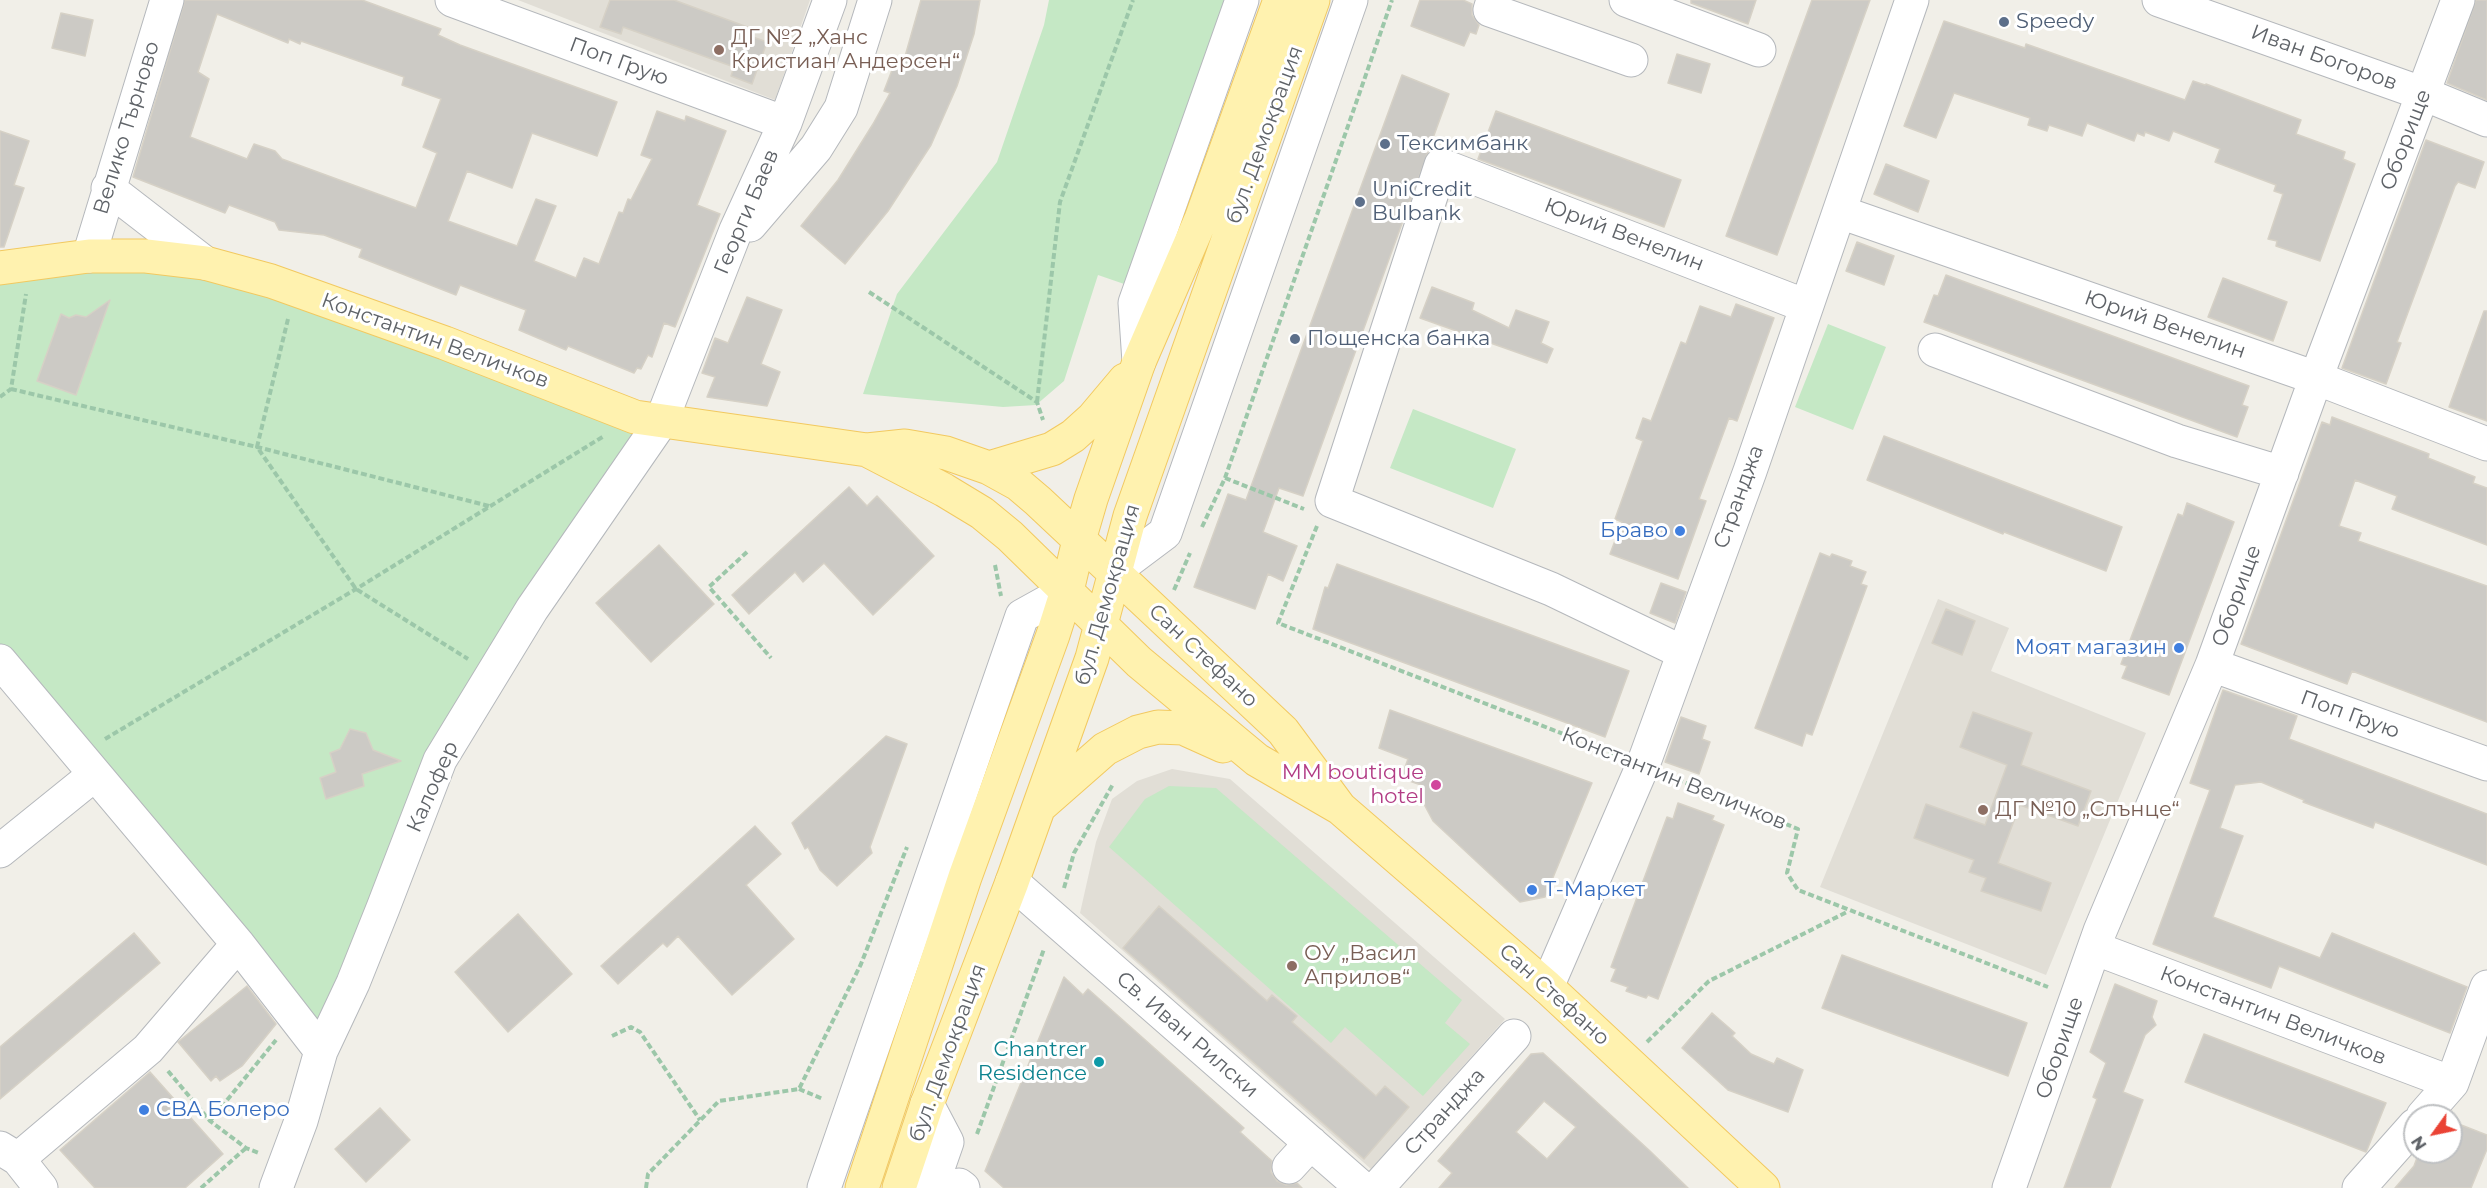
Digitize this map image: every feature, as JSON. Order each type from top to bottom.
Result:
[{"type":"main road","name":"бул. Демокрация","points":[[862,1188],[965,878],[1067,591],[1079,540],[1139,362],[1201,219],[1280,0]]},
{"type":"main road","name":"бул. Демокрация","points":[[899,1188],[927,1104],[1012,882],[1092,658],[1113,572],[1130,516],[1312,0]]},
{"type":"main road","name":"Константин Величков","points":[[15,266],[89,256],[146,256],[205,263],[295,289],[648,420],[867,450],[905,446],[946,453],[989,468],[1018,484],[1079,540]]},
{"type":"main road","points":[[989,468],[1052,449],[1073,436],[1093,418],[1139,362]]},
{"type":"main road","name":"Константин Величков","points":[[867,450],[944,490],[982,513],[1011,536],[1067,591]]},
{"type":"main road","name":"Сан Стефано","points":[[1079,540],[1283,731],[1340,808]]},
{"type":"main road","name":"Сан Стефано","points":[[1067,591],[1139,662],[1257,760],[1340,808],[1547,987],[1762,1188]]},
{"type":"main road","points":[[1039,807],[1117,741],[1158,727],[1182,728],[1257,760]]},
{"type":"street","name":"Велико Търново","points":[[89,256],[167,0]]},
{"type":"street","name":"Поп Грую","points":[[452,0],[785,123]]},
{"type":"street","name":"Георги Баев","points":[[648,420],[730,248],[785,123],[830,0]]},
{"type":"street","points":[[730,248],[816,148],[840,108],[875,0]]},
{"type":"street","name":"бул. Демокрация","points":[[1139,362],[1135,303],[1242,0]]},
{"type":"street","points":[[1113,572],[1165,532],[1351,0]]},
{"type":"street","points":[[1493,0],[1490,10],[1631,60]]},
{"type":"street","points":[[1626,0],[1759,50]]},
{"type":"street","name":"Странджа","points":[[1547,987],[1643,765],[1682,652],[1750,471],[1912,0]]},
{"type":"street","name":"Иван Богоров","points":[[2159,0],[2424,94],[2487,120]]},
{"type":"street","name":"Оборище","points":[[2008,1188],[2094,948],[2212,665],[2316,378],[2458,0]]},
{"type":"street","name":"Юрий Венелин","points":[[1327,508],[1441,165],[1806,306]]},
{"type":"street","points":[[108,189],[205,263]]},
{"type":"street","name":"Юрий Венелин","points":[[1840,212],[2316,378],[2487,444]]},
{"type":"street","points":[[1935,350],[2177,441],[2282,473]]},
{"type":"street","name":"Калофер","points":[[280,1176],[302,1121],[321,1051],[353,983],[440,760],[648,420]]},
{"type":"street","points":[[1327,508],[1551,589],[1682,652]]},
{"type":"street","points":[[824,1188],[1022,616],[1067,591]]},
{"type":"street","points":[[0,662],[238,944],[321,1051]]},
{"type":"street","name":"Поп Грую","points":[[2212,665],[2487,764]]},
{"type":"street","points":[[0,851],[87,765]]},
{"type":"street","name":"Св. Иван Рилски","points":[[1012,882],[1362,1188]]},
{"type":"street","points":[[41,1188],[9,1154],[148,1049],[238,944]]},
{"type":"street","name":"Константин Величков","points":[[2094,948],[2452,1083]]},
{"type":"street","points":[[2434,1104],[2452,1083],[2487,987]]},
{"type":"street","name":"Странджа","points":[[1377,1188],[1514,1036]]},
{"type":"street","points":[[927,1104],[947,1142],[951,1187]]},
{"type":"street","points":[[2359,1188],[2403,1138]]},
{"type":"street","points":[[1289,1167],[1311,1143]]},
{"type":"path","points":[[1052,449],[1037,402],[1060,202],[1133,0]]},
{"type":"path","points":[[1197,536],[1225,478],[1392,0]]},
{"type":"path","points":[[0,398],[11,389],[15,266]]},
{"type":"path","points":[[295,289],[258,447],[356,589],[492,673]]},
{"type":"path","points":[[869,292],[1037,402]]},
{"type":"path","points":[[11,389],[258,447],[490,506]]},
{"type":"path","points":[[87,765],[356,589],[490,506],[648,420]]},
{"type":"path","points":[[1225,478],[1327,508]]},
{"type":"path","name":"Константин Величков","points":[[1327,508],[1278,623],[1643,765],[1798,829],[1787,873],[1798,890],[2077,998]]},
{"type":"path","points":[[1172,594],[1193,546]]},
{"type":"path","points":[[747,552],[710,587],[771,658]]},
{"type":"path","points":[[993,558],[1003,605]]},
{"type":"path","points":[[975,1140],[1055,919],[1074,853],[1118,776]]},
{"type":"path","points":[[646,1188],[648,1173],[719,1101],[799,1089],[861,964],[908,845]]},
{"type":"path","points":[[1628,1061],[1709,981],[1848,911]]},
{"type":"path","points":[[210,1121],[295,1017]]},
{"type":"path","points":[[612,1036],[631,1028],[640,1032],[700,1120]]},
{"type":"path","points":[[148,1049],[210,1121],[280,1176]]},
{"type":"path","points":[[201,1188],[246,1148]]},
{"type":"shaded area","name":"ДГ №2 „Ханс Кристиан Андерсен“","points":[[518,0],[810,0],[775,100]]},
{"type":"shaded area","name":"ДГ №10 „Слънце“","points":[[1938,599],[2009,628],[1991,671],[2146,733],[2046,975],[1820,887]]},
{"type":"shaded area","name":"ОУ „Васил Априлов“","points":[[1172,769],[1230,779],[1505,1019],[1371,1169],[1080,913],[1096,842],[1112,799],[1137,781]]},
{"type":"green space","points":[[1049,0],[1232,0],[1130,286],[1098,275],[1064,381],[1036,405],[1003,407],[863,394],[897,294],[997,162],[1044,25]]},
{"type":"green space","points":[[146,256],[661,422],[492,673],[321,1051],[0,661],[0,268]]},
{"type":"green space","points":[[1828,324],[1886,347],[1853,430],[1795,407]]},
{"type":"green space","points":[[1413,409],[1516,449],[1493,508],[1390,468]]},
{"type":"green space","points":[[1169,786],[1216,788],[1462,1000],[1445,1023],[1470,1044],[1423,1096],[1345,1027],[1331,1043],[1109,847],[1145,799]]},
{"type":"building","points":[[185,0],[362,0],[441,29],[438,35],[460,45],[617,102],[597,156],[532,133],[512,188],[467,171],[448,221],[517,246],[536,199],[556,206],[534,261],[576,278],[584,258],[599,264],[619,212],[623,213],[628,199],[631,200],[652,159],[641,155],[657,111],[685,121],[686,116],[726,131],[697,205],[720,214],[675,327],[664,323],[652,357],[648,355],[641,369],[637,368],[634,373],[568,346],[566,350],[519,330],[526,310],[460,285],[456,295],[359,257],[362,249],[324,235],[279,230],[275,222],[229,205],[225,213],[133,177]],"holes":[[[217,14],[288,43],[289,39],[300,44],[301,41],[404,77],[402,85],[441,99],[423,147],[437,153],[416,208],[282,159],[275,151],[254,144],[247,159],[190,137],[209,79],[198,72]]]},
{"type":"building","points":[[610,0],[674,0],[750,28],[747,35],[767,42],[752,84],[731,76],[734,67],[623,27],[621,34],[600,27]]},
{"type":"building","points":[[921,0],[980,0],[974,34],[957,86],[931,145],[888,211],[845,264],[801,226],[838,180],[890,93],[884,91],[897,57],[904,60]]},
{"type":"building","points":[[1420,0],[1463,0],[1472,4],[1472,15],[1479,25],[1476,34],[1470,32],[1464,46],[1411,26]]},
{"type":"building","points":[[1691,0],[1756,0],[1748,24],[1691,3]]},
{"type":"building","points":[[1812,0],[1870,0],[1777,255],[1726,236]]},
{"type":"building","points":[[2476,0],[2487,0],[2487,100],[2447,83]]},
{"type":"building","points":[[61,13],[93,20],[85,56],[52,48]]},
{"type":"building","points":[[1944,21],[2025,48],[2026,44],[2185,100],[2193,81],[2301,120],[2296,134],[2345,152],[2343,159],[2355,164],[2320,261],[2276,246],[2277,241],[2268,239],[2283,194],[2274,191],[2276,185],[2215,162],[2220,149],[2173,131],[2169,141],[2145,132],[2144,136],[2137,133],[2134,141],[2087,123],[2082,136],[2049,125],[2047,131],[2028,125],[2030,118],[1954,93],[1936,138],[1904,126]]},
{"type":"building","points":[[1677,54],[1710,64],[1701,93],[1668,83]]},
{"type":"building","points":[[1402,75],[1449,94],[1303,496],[1279,488],[1263,532],[1297,546],[1283,581],[1268,574],[1255,609],[1194,587],[1228,494],[1246,500]]},
{"type":"building","points":[[1496,111],[1681,180],[1664,227],[1478,159]]},
{"type":"building","points":[[0,131],[29,141],[14,185],[24,188],[4,247],[0,247]]},
{"type":"building","points":[[2426,140],[2484,162],[2475,188],[2458,182],[2455,186],[2397,342],[2401,343],[2386,384],[2342,368]]},
{"type":"building","points":[[1886,164],[1929,181],[1918,212],[1874,194]]},
{"type":"building","points":[[1857,242],[1894,256],[1884,285],[1846,271]]},
{"type":"building","points":[[1946,275],[2249,386],[2242,405],[2248,407],[2237,437],[1924,322],[1934,295],[1938,296]]},
{"type":"building","points":[[2223,278],[2287,302],[2273,341],[2208,317]]},
{"type":"building","points":[[1432,287],[1474,303],[1472,310],[1509,328],[1516,310],[1549,322],[1541,343],[1553,349],[1547,363],[1420,318]]},
{"type":"building","points":[[747,297],[782,310],[761,364],[780,372],[767,406],[707,397],[715,377],[702,373],[715,338],[728,343]]},
{"type":"building","points":[[110,300],[76,395],[37,381],[61,314],[69,318],[76,315],[86,317]]},
{"type":"building","points":[[1736,304],[1774,318],[1737,421],[1729,418],[1699,499],[1706,501],[1678,579],[1610,554],[1622,522],[1615,519],[1643,441],[1636,438],[1643,418],[1651,421],[1681,342],[1686,344],[1700,306],[1731,317]]},
{"type":"building","points":[[2484,311],[2487,311],[2487,421],[2449,407]]},
{"type":"building","points":[[2332,417],[2429,454],[2428,458],[2475,477],[2473,483],[2487,488],[2487,545],[2392,509],[2397,496],[2355,480],[2339,526],[2361,533],[2358,541],[2487,586],[2487,722],[2352,671],[2347,684],[2241,644],[2322,422],[2330,425]]},
{"type":"building","points":[[1884,436],[2122,527],[2106,571],[2004,532],[2003,534],[1867,480]]},
{"type":"building","points":[[849,487],[867,506],[877,496],[934,556],[873,615],[824,563],[803,582],[795,572],[749,614],[732,595]]},
{"type":"building","points":[[2187,503],[2234,522],[2169,695],[2122,678],[2127,666],[2121,664],[2178,514],[2183,516]]},
{"type":"building","points":[[659,545],[714,604],[651,662],[596,603]]},
{"type":"building","points":[[1820,553],[1830,557],[1832,554],[1852,561],[1850,566],[1866,572],[1861,584],[1867,586],[1812,735],[1806,733],[1802,746],[1755,728]]},
{"type":"building","points":[[1337,564],[1629,671],[1605,737],[1313,629],[1325,587],[1328,588]]},
{"type":"building","points":[[1661,583],[1686,592],[1675,623],[1650,613]]},
{"type":"building","points":[[1946,609],[1975,621],[1962,655],[1932,643]]},
{"type":"building","points":[[2223,690],[2297,716],[2289,739],[2487,814],[2487,865],[2375,822],[2373,828],[2303,802],[2304,800],[2261,782],[2235,785],[2220,828],[2243,836],[2213,917],[2320,958],[2332,933],[2467,987],[2450,1033],[2279,966],[2271,988],[2153,944],[2210,790],[2190,783]]},
{"type":"building","points":[[1390,710],[1592,783],[1545,897],[1520,902],[1433,821],[1425,806],[1421,785],[1401,778],[1408,759],[1379,748]]},
{"type":"building","points":[[1973,712],[2032,733],[2021,765],[2091,791],[2078,826],[2020,805],[1998,863],[2051,883],[2041,911],[1981,891],[1986,878],[1969,872],[1974,860],[1914,838],[1926,804],[1985,825],[2007,765],[1960,747]]},
{"type":"building","points":[[1681,717],[1706,726],[1702,739],[1710,742],[1699,774],[1665,762]]},
{"type":"building","points":[[350,729],[366,733],[373,750],[401,761],[362,774],[364,786],[326,799],[320,778],[336,772],[330,753],[340,749]]},
{"type":"building","points":[[886,736],[907,744],[870,847],[872,853],[837,886],[820,870],[808,847],[805,849],[792,823]]},
{"type":"building","points":[[1678,803],[1714,816],[1712,820],[1724,825],[1658,999],[1648,995],[1646,998],[1626,991],[1628,987],[1611,981],[1616,969],[1611,967],[1667,817],[1673,819]]},
{"type":"building","points":[[755,826],[781,854],[746,885],[794,939],[732,995],[678,936],[667,947],[663,943],[618,984],[601,966]]},
{"type":"building","points":[[1159,906],[1267,1001],[1272,995],[1297,1016],[1292,1022],[1376,1096],[1385,1086],[1409,1107],[1364,1159],[1123,948]]},
{"type":"building","points":[[518,914],[572,974],[508,1032],[455,972]]},
{"type":"building","points":[[134,933],[160,963],[0,1099],[0,1047]]},
{"type":"building","points":[[1842,955],[2027,1023],[2008,1076],[1822,1008]]},
{"type":"building","name":"Chantrer Residence","points":[[1064,977],[1083,995],[1088,989],[1244,1128],[1240,1132],[1272,1161],[1271,1172],[1277,1181],[1286,1185],[1297,1183],[1302,1188],[1004,1188],[985,1171]]},
{"type":"building","points":[[2115,984],[2157,1001],[2152,1017],[2156,1025],[2145,1035],[2123,1092],[2143,1100],[2110,1188],[2064,1188],[2097,1099],[2093,1097],[2106,1063],[2090,1052]]},
{"type":"building","points":[[247,986],[276,1024],[242,1066],[220,1081],[216,1076],[211,1081],[178,1042]]},
{"type":"building","points":[[1712,1013],[1735,1033],[1732,1036],[1751,1054],[1774,1064],[1777,1058],[1803,1070],[1788,1112],[1728,1090],[1682,1048]]},
{"type":"building","points":[[2204,1034],[2386,1103],[2366,1152],[2185,1082]]},
{"type":"building","points":[[1543,1053],[1688,1188],[1439,1188],[1452,1173],[1438,1161],[1531,1054]],"holes":[[[1544,1101],[1576,1127],[1547,1159],[1516,1132]]]},
{"type":"building","name":"CBA Болеро","points":[[150,1072],[223,1154],[185,1188],[95,1188],[60,1150]]},
{"type":"building","points":[[380,1108],[410,1140],[366,1182],[335,1149]]},
{"type":"building","points":[[2463,1126],[2487,1135],[2487,1149],[2471,1188],[2395,1188],[2415,1164],[2463,1164]]},
{"type":"place","name":"Speedy","points":[[2004,22]]},
{"type":"place","name":"ДГ №2 „Ханс Кристиан Андерсен“","points":[[719,50]]},
{"type":"place","name":"Тексимбанк","points":[[1385,144]]},
{"type":"place","name":"UniCredit Bulbank","points":[[1360,202]]},
{"type":"place","name":"Пощенска банка","points":[[1295,339]]},
{"type":"place","name":"Браво","points":[[1680,531]]},
{"type":"place","name":"Моят магазин","points":[[2179,648]]},
{"type":"place","name":"MM boutique hotel","points":[[1436,785]]},
{"type":"place","name":"ДГ №10 „Слънце“","points":[[1983,810]]},
{"type":"place","name":"Т-Маркет","points":[[1532,890]]},
{"type":"place","name":"ОУ „Васил Априлов“","points":[[1292,966]]},
{"type":"place","name":"Chantrer Residence","points":[[1099,1062]]},
{"type":"place","name":"CBA Болеро","points":[[144,1110]]}]
